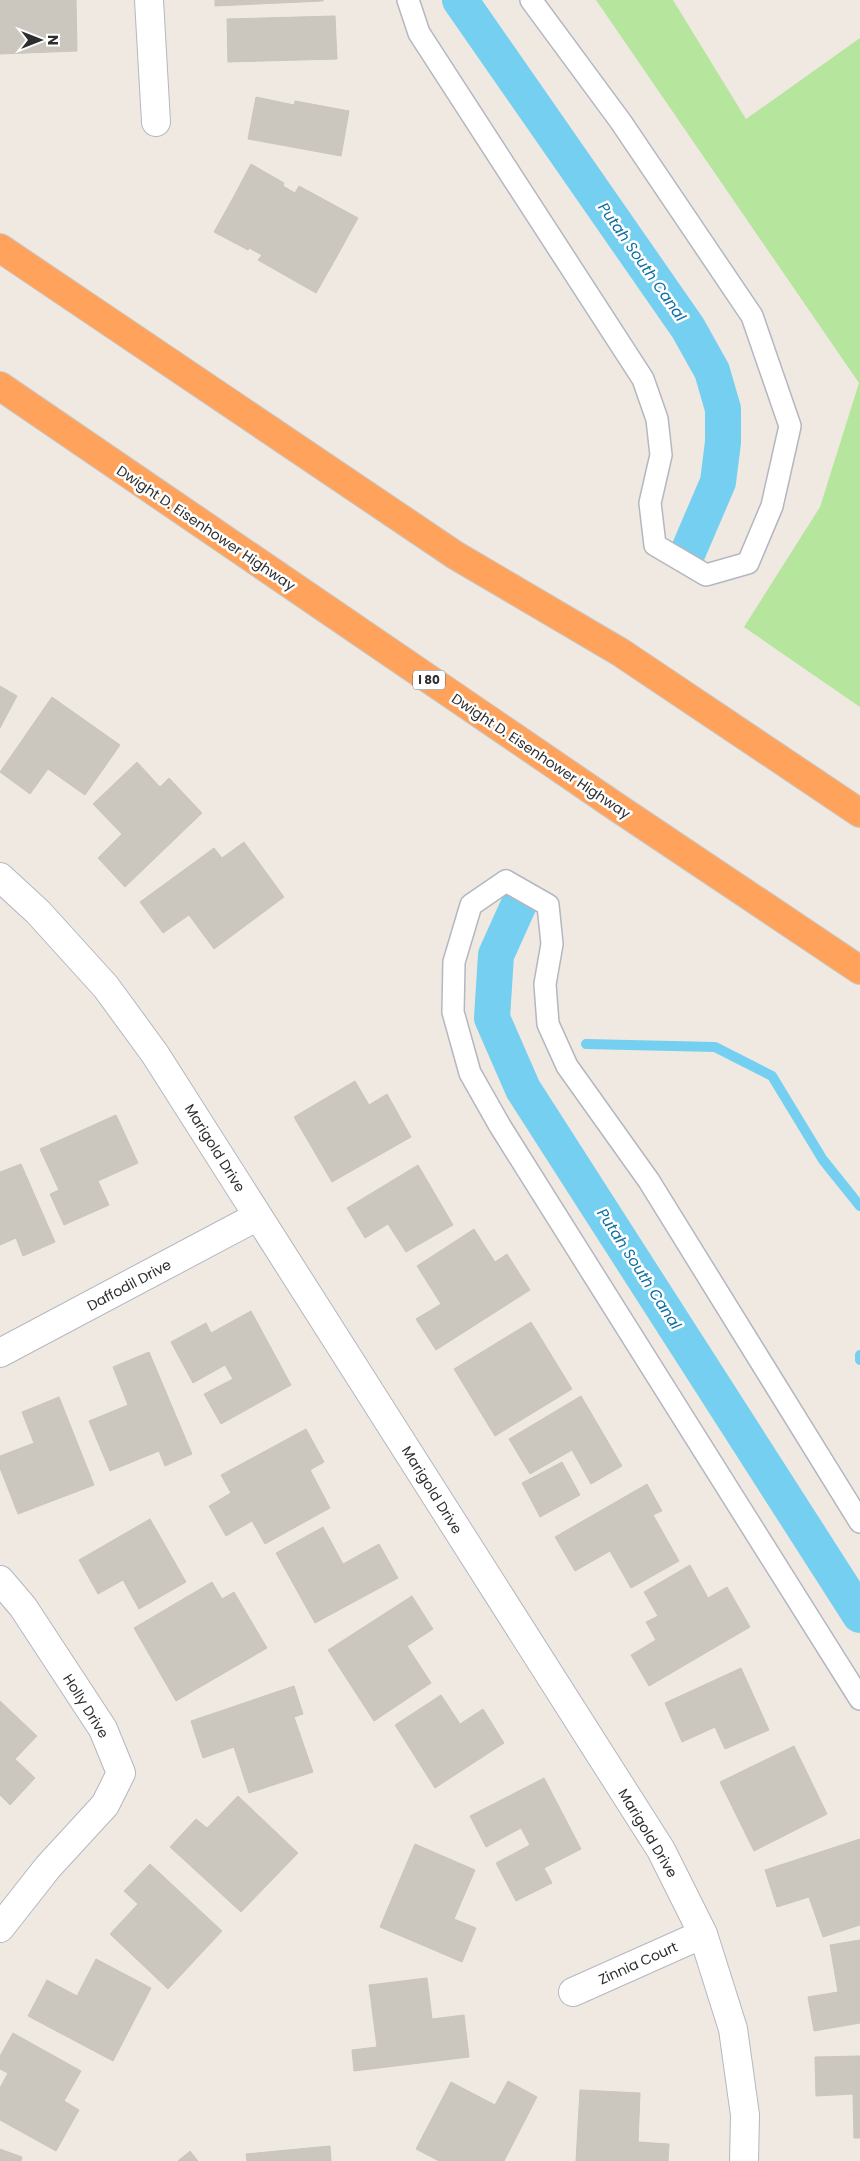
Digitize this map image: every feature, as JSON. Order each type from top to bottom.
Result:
[{"type":"highway","points":[[0,248],[446,549],[620,652],[860,813]]},
{"type":"highway","name":"Dwight D. Eisenhower Highway","points":[[0,386],[615,806],[860,970]]},
{"type":"street","points":[[149,0],[156,122]]},
{"type":"street","name":"Marigold Drive","points":[[0,877],[38,912],[106,987],[155,1054],[661,1850],[703,1934],[733,2029],[746,2115],[744,2161]]},
{"type":"street","name":"Daffodil Drive","points":[[0,1352],[258,1216]]},
{"type":"street","name":"Holly Drive","points":[[0,1580],[23,1607],[103,1729],[121,1773],[105,1805],[48,1867],[0,1928]]},
{"type":"street","name":"Zinnia Court","points":[[573,1992],[703,1934]]},
{"type":"lane","points":[[408,0],[419,33],[642,379],[657,419],[661,455],[650,502],[655,545],[706,575],[748,563],[772,506],[790,426],[752,316],[621,122],[531,0]]},
{"type":"lane","points":[[860,1522],[649,1181],[567,1066],[548,1024],[545,984],[552,944],[548,906],[506,881],[471,905],[454,962],[453,1012],[470,1073],[505,1135],[860,1699]]},
{"type":"green space","points":[[596,0],[673,0],[746,119],[860,38],[860,707],[744,627],[820,507],[859,383]]},
{"type":"building","points":[[0,0],[76,0],[77,51],[0,54]]},
{"type":"building","points":[[215,0],[323,0],[323,1],[215,6]]},
{"type":"building","points":[[335,16],[337,59],[228,62],[227,19]]},
{"type":"building","points":[[256,97],[294,105],[295,101],[349,111],[341,156],[248,139]]},
{"type":"building","points":[[251,164],[284,183],[283,186],[295,193],[299,186],[358,218],[336,258],[233,198]]},
{"type":"building","points":[[233,198],[336,258],[316,293],[258,260],[262,255],[249,248],[248,250],[214,232]]},
{"type":"building","points":[[0,686],[17,696],[0,728]]},
{"type":"building","points":[[52,697],[120,745],[85,795],[48,769],[30,794],[0,772]]},
{"type":"building","points":[[137,762],[160,787],[169,778],[202,813],[125,887],[98,858],[122,834],[93,804]]},
{"type":"building","points":[[244,842],[284,897],[214,949],[189,915],[163,933],[140,902],[214,848],[222,858]]},
{"type":"building","points":[[355,1081],[369,1105],[387,1094],[411,1137],[332,1182],[294,1117]]},
{"type":"building","points":[[116,1115],[138,1163],[98,1181],[109,1205],[64,1225],[50,1194],[59,1190],[40,1149]]},
{"type":"building","points":[[21,1164],[55,1242],[23,1256],[16,1238],[0,1245],[0,1172]]},
{"type":"building","points":[[418,1165],[453,1225],[406,1252],[388,1224],[365,1238],[347,1208]]},
{"type":"building","points":[[474,1229],[495,1262],[507,1254],[530,1290],[436,1350],[416,1319],[441,1304],[417,1266]]},
{"type":"building","points":[[251,1311],[291,1385],[221,1424],[204,1394],[233,1379],[225,1365],[193,1383],[171,1342],[206,1323],[211,1333]]},
{"type":"building","points":[[531,1322],[572,1389],[495,1436],[454,1369]]},
{"type":"building","points":[[149,1352],[192,1454],[165,1466],[159,1451],[110,1471],[89,1421],[128,1405],[113,1367]]},
{"type":"building","points":[[581,1396],[622,1466],[591,1484],[572,1450],[530,1474],[509,1439]]},
{"type":"building","points":[[59,1397],[94,1485],[18,1514],[0,1468],[0,1456],[34,1443],[22,1412]]},
{"type":"building","points":[[306,1429],[324,1462],[310,1470],[330,1508],[265,1544],[252,1521],[226,1536],[209,1506],[231,1493],[221,1475]]},
{"type":"building","points":[[562,1462],[580,1495],[540,1517],[522,1483]]},
{"type":"building","points":[[647,1484],[662,1511],[653,1515],[679,1561],[631,1588],[610,1551],[575,1571],[555,1537]]},
{"type":"building","points":[[150,1519],[186,1582],[139,1609],[123,1580],[98,1594],[79,1560]]},
{"type":"building","points":[[323,1527],[343,1564],[379,1544],[398,1578],[315,1623],[276,1553]]},
{"type":"building","points":[[690,1565],[708,1598],[727,1587],[750,1627],[649,1686],[631,1655],[656,1640],[646,1622],[658,1616],[644,1592]]},
{"type":"building","points":[[212,1582],[222,1599],[234,1592],[267,1648],[176,1701],[134,1628]]},
{"type":"building","points":[[412,1596],[433,1629],[407,1646],[431,1683],[374,1721],[328,1650]]},
{"type":"building","points":[[741,1668],[769,1730],[725,1749],[715,1727],[682,1742],[665,1703]]},
{"type":"building","points":[[294,1686],[303,1714],[294,1717],[313,1772],[249,1793],[234,1747],[203,1758],[191,1721]]},
{"type":"building","points":[[441,1695],[460,1724],[483,1709],[504,1743],[435,1788],[395,1725]]},
{"type":"building","points":[[0,1701],[37,1736],[15,1759],[35,1778],[10,1805],[0,1795]]},
{"type":"building","points":[[794,1746],[827,1814],[754,1851],[720,1782]]},
{"type":"building","points":[[544,1778],[581,1849],[544,1868],[552,1883],[516,1901],[496,1863],[530,1845],[521,1828],[486,1847],[470,1816]]},
{"type":"building","points":[[238,1796],[298,1853],[241,1912],[170,1847],[196,1819],[207,1828]]},
{"type":"building","points":[[860,1839],[860,1925],[823,1937],[809,1897],[777,1907],[765,1870]]},
{"type":"building","points":[[415,1844],[475,1870],[454,1919],[476,1928],[462,1962],[380,1927]]},
{"type":"building","points":[[150,1864],[222,1931],[168,1989],[110,1934],[138,1904],[124,1891]]},
{"type":"building","points":[[860,1940],[860,2023],[814,2031],[808,1997],[838,1992],[830,1945]]},
{"type":"building","points":[[96,1959],[151,1988],[113,2061],[28,2016],[47,1980],[77,1996]]},
{"type":"building","points":[[427,1978],[432,2019],[464,2015],[469,2057],[354,2071],[352,2050],[377,2047],[369,1985]]},
{"type":"building","points":[[13,2033],[81,2071],[64,2101],[79,2110],[56,2151],[0,2120],[0,2088],[8,2073],[0,2069],[0,2056]]},
{"type":"building","points":[[860,2056],[860,2138],[854,2138],[853,2094],[816,2096],[815,2057]]},
{"type":"building","points":[[508,2081],[537,2097],[504,2161],[439,2161],[416,2149],[451,2082],[495,2105]]},
{"type":"building","points":[[580,2090],[640,2093],[638,2142],[669,2144],[668,2161],[576,2161]]},
{"type":"building","points":[[330,2146],[331,2161],[247,2161],[246,2154]]},
{"type":"building","points":[[0,2149],[22,2157],[21,2161],[0,2161]]},
{"type":"building","points":[[190,2151],[198,2161],[178,2161]]},
{"type":"waterway","name":"Putah South Canal","points":[[460,0],[688,328],[712,371],[723,409],[723,442],[718,482],[688,552]]},
{"type":"waterway","name":"Putah South Canal","points":[[519,904],[496,955],[492,1018],[523,1089],[860,1615]]},
{"type":"waterway","points":[[586,1044],[715,1047],[772,1076],[823,1160],[860,1206]]},
{"type":"waterway","points":[[860,1355],[860,1360]]}]
